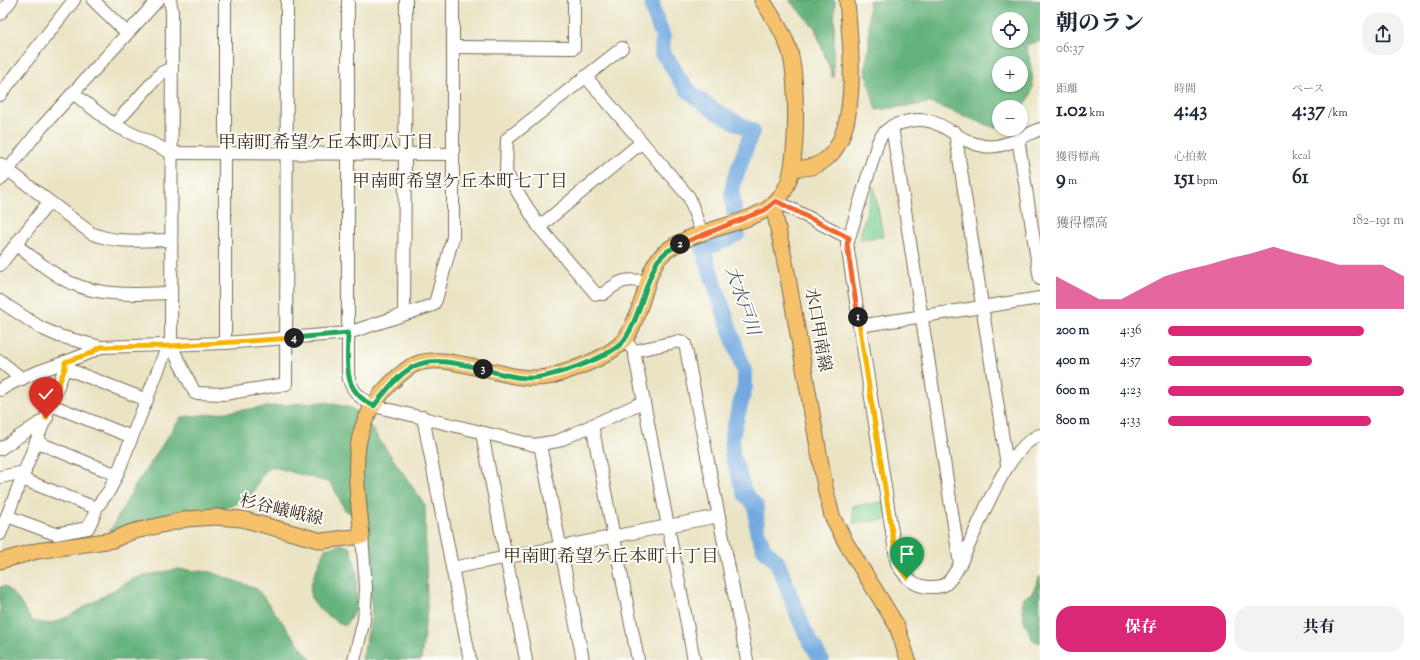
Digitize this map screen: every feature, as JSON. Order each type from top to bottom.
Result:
[{"type":"main road","points":[[362,536],[356,478],[356,450],[359,436],[374,406],[392,382],[411,366],[433,361],[455,363],[512,376],[529,378],[550,376],[592,360],[612,350],[629,345],[648,282],[658,260],[666,252],[702,234],[736,222],[775,203],[784,191],[792,168],[794,145],[794,80],[790,52],[780,28],[762,0]]},
{"type":"main road","points":[[792,168],[804,169],[815,166],[831,155],[842,138],[847,118],[852,75],[847,0]]},
{"type":"main road","name":"水口甲南線","points":[[775,203],[823,479],[832,516],[846,543],[897,626],[908,660]]},
{"type":"main road","name":"杉谷嶬峨線","points":[[0,561],[37,550],[113,540],[131,532],[187,519],[215,517],[242,518],[322,541],[362,536]]},
{"type":"street","points":[[0,14],[11,0]]},
{"type":"street","points":[[0,95],[74,0]]},
{"type":"street","points":[[93,0],[127,33]]},
{"type":"street","points":[[170,0],[172,11],[171,346],[195,393],[224,394],[286,384],[287,0]]},
{"type":"street","points":[[225,0],[225,343]]},
{"type":"street","points":[[348,0],[348,379],[352,388],[360,398],[374,406],[423,417],[526,444],[540,445],[558,441],[643,402]]},
{"type":"street","points":[[404,314],[406,0]]},
{"type":"street","points":[[0,301],[41,328],[59,336],[101,347],[171,346],[225,343],[348,333],[433,305],[436,300],[453,237],[453,0]]},
{"type":"street","points":[[453,47],[574,48],[574,0]]},
{"type":"street","points":[[0,180],[4,167],[73,93],[155,1]]},
{"type":"street","points":[[622,48],[506,142],[506,173],[539,228],[596,294],[603,294],[617,282],[624,280],[648,282]]},
{"type":"street","points":[[114,125],[161,73],[172,68]]},
{"type":"street","points":[[586,77],[689,197],[702,234]]},
{"type":"street","points":[[73,93],[114,125],[172,153],[453,154]]},
{"type":"street","points":[[1040,129],[997,146],[984,146],[970,141],[930,120],[910,120],[892,126],[882,134],[878,142],[847,244],[897,564],[907,578],[923,588],[936,587],[946,584],[960,564],[1007,465],[1019,449],[1031,438],[1040,435]]},
{"type":"street","points":[[892,126],[960,564]]},
{"type":"street","points":[[955,132],[1007,465]]},
{"type":"street","points":[[1018,138],[1040,279]]},
{"type":"street","points":[[539,228],[642,142]]},
{"type":"street","points":[[4,167],[83,228],[98,236],[117,240],[171,240]]},
{"type":"street","points":[[0,265],[49,202]]},
{"type":"street","points":[[775,203],[849,238]]},
{"type":"street","points":[[16,245],[62,278],[90,290],[117,294],[171,293]]},
{"type":"street","points":[[859,326],[1040,298]]},
{"type":"street","points":[[694,660],[643,402],[629,345],[680,341],[685,344],[747,660]]},
{"type":"street","points":[[6,509],[55,534],[88,528],[96,508],[109,491],[117,475],[166,350],[171,346]]},
{"type":"street","points":[[0,390],[22,379],[65,365],[101,347]]},
{"type":"street","points":[[0,361],[22,379]]},
{"type":"street","points":[[65,365],[147,400]]},
{"type":"street","points":[[0,534],[6,509],[37,442],[65,365]]},
{"type":"street","points":[[51,405],[132,437]]},
{"type":"street","points":[[423,417],[470,660]]},
{"type":"street","points":[[0,449],[46,418]]},
{"type":"street","points":[[592,425],[638,660]]},
{"type":"street","points":[[482,433],[526,660]]},
{"type":"street","points":[[37,442],[117,475]]},
{"type":"street","points":[[540,445],[583,660]]},
{"type":"street","points":[[0,477],[23,475],[96,508]]},
{"type":"street","points":[[452,568],[719,516]]},
{"type":"street","points":[[354,660],[364,620],[366,588],[362,536]]},
{"type":"green space","points":[[789,0],[835,0],[833,78],[815,28]]},
{"type":"green space","points":[[869,0],[1040,0],[1040,41],[1028,44],[1028,12],[992,12],[992,48],[1027,48],[1032,71],[1032,87],[1028,100],[992,100],[992,127],[931,103],[876,110],[865,69],[869,47]]},
{"type":"green space","points":[[874,186],[883,237],[859,239]]},
{"type":"green space","points":[[324,402],[352,408],[363,416],[425,505],[427,608],[421,660],[362,660],[372,615],[365,521],[345,510],[331,483],[270,466],[260,478],[250,498],[218,511],[106,538],[137,483],[181,417]]},
{"type":"green space","points":[[890,501],[893,519],[854,523],[852,506]]},
{"type":"green space","points":[[343,544],[350,548],[357,570],[356,609],[345,626],[320,609],[313,601],[311,594],[311,586],[314,576],[325,549]]},
{"type":"green space","points":[[177,569],[211,572],[257,589],[311,660],[0,660],[0,587],[5,586],[17,598],[32,621],[50,624],[67,617],[135,578]]},
{"type":"green space","points":[[1040,576],[1040,643],[1033,640],[1024,621],[1022,599],[1032,593]]},
{"type":"waterway","name":"大水戸川","points":[[652,0],[653,11],[663,37],[662,53],[669,61],[683,84],[706,105],[752,131],[734,181],[732,193],[737,234],[703,250],[745,374],[745,386],[732,436],[732,454],[745,494],[756,506],[757,531],[764,549],[777,562],[804,630],[821,660]]},
{"type":"district","name":"甲南町希望ケ丘本町八丁目","points":[[326,144]]},
{"type":"district","name":"甲南町希望ケ丘本町七丁目","points":[[460,183]]},
{"type":"district","name":"甲南町希望ケ丘本町十丁目","points":[[611,558]]},
{"type":"route","points":[[46,418],[65,368],[65,362],[89,354],[101,347],[171,346],[225,343],[348,333],[348,379],[352,388],[360,398],[374,406],[392,382],[411,366],[419,363],[433,361],[455,363],[512,376],[529,378],[550,376],[577,367],[592,360],[612,350],[624,340],[639,308],[654,267],[658,260],[666,252],[690,239],[765,210],[776,201],[849,238],[847,244],[897,564],[907,578]]}]
